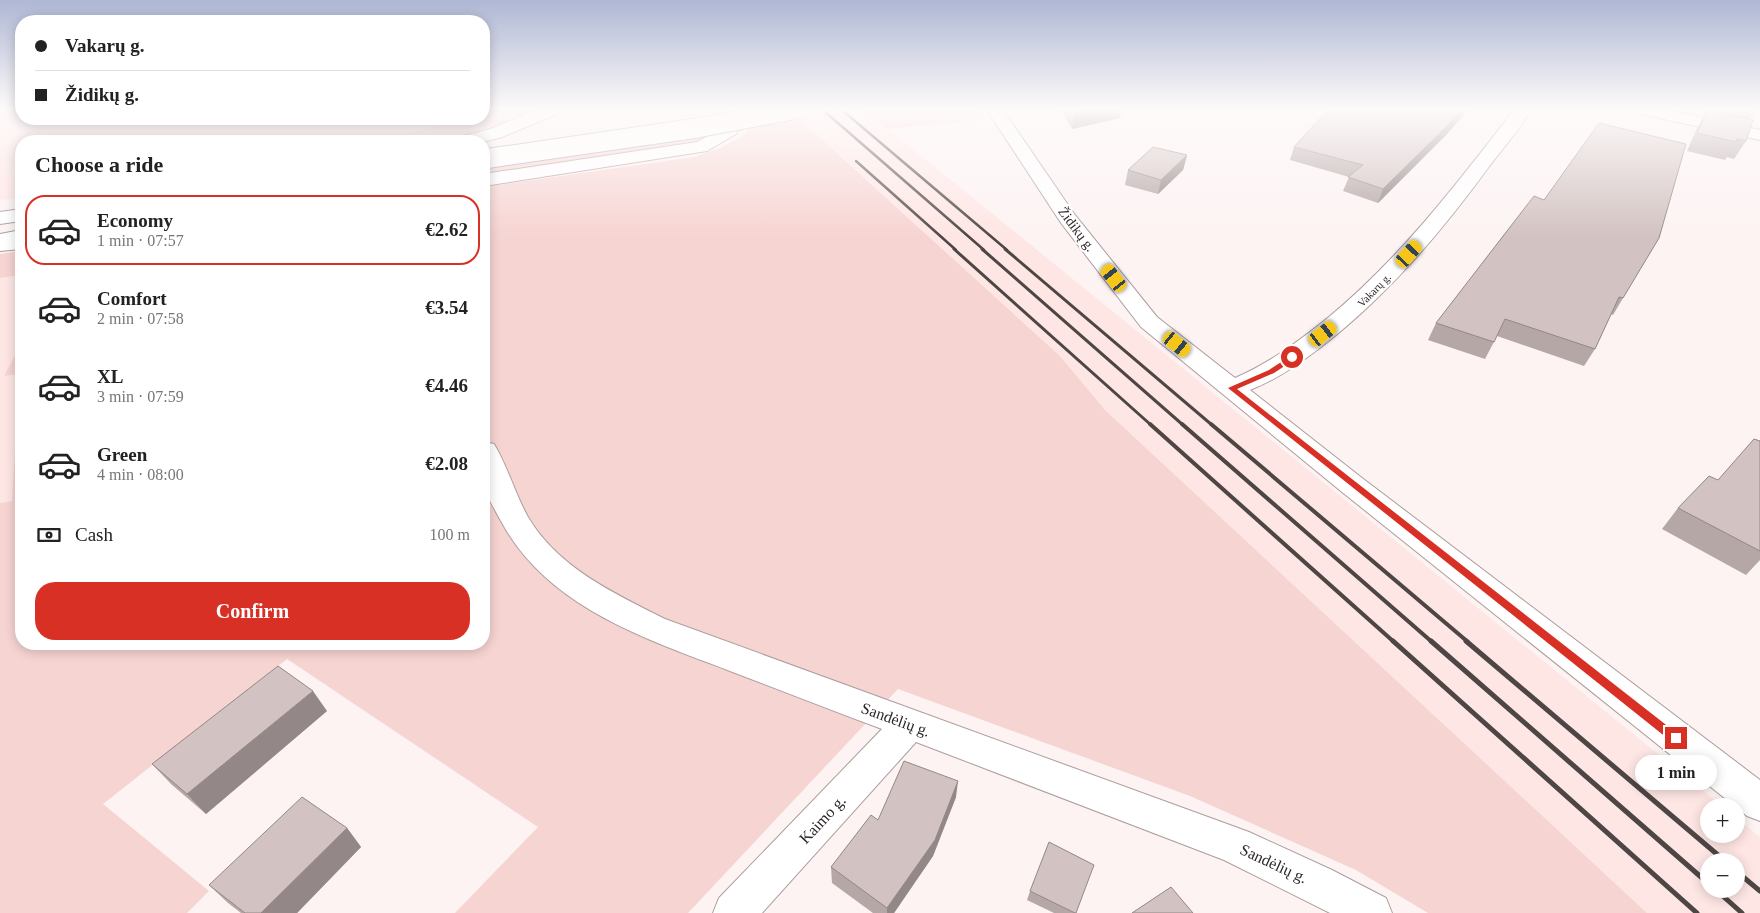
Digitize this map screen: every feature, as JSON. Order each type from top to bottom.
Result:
[{"type":"street","points":[[490,158],[528,153]]},
{"type":"street","points":[[490,179],[664,153]]},
{"type":"street","name":"Židikų g.","points":[[1024,153],[1068,219],[1149,322],[1360,491],[1760,803]]},
{"type":"street","name":"Vakarų g.","points":[[1232,388],[1272,372],[1354,310],[1439,220],[1490,153]]},
{"type":"street","points":[[0,218],[15,216]]},
{"type":"street","points":[[0,240],[15,237]]},
{"type":"street","points":[[0,245],[15,244]]},
{"type":"street","name":"Sandėlių g.","points":[[490,464],[516,521],[535,550],[566,578],[608,605],[653,628],[1235,845],[1318,884],[1371,913]]},
{"type":"street","name":"Kaimo g.","points":[[734,913],[910,724]]},
{"type":"shaded area","points":[[0,153],[15,153],[15,198],[0,200]]},
{"type":"shaded area","points":[[581,153],[634,153],[490,174],[490,166]]},
{"type":"shaded area","points":[[707,153],[836,153],[1060,356],[1105,410],[1647,913],[1428,913],[1356,870],[1190,796],[898,689],[688,913],[455,913],[538,827],[287,659],[103,804],[209,891],[187,913],[0,913],[0,503],[12,501],[15,447],[15,650],[490,650],[490,186],[694,157]]},
{"type":"shaded area","points":[[836,153],[917,153],[1712,798],[1700,798],[1700,843],[1745,843],[1745,825],[1760,837],[1760,913],[1647,913],[1105,410],[1060,356]]},
{"type":"shaded area","points":[[15,252],[15,276],[0,278],[0,254]]},
{"type":"shaded area","points":[[15,276],[15,355],[4,376],[15,375],[15,447],[12,501],[0,503],[0,278]]},
{"type":"shaded area","points":[[15,355],[15,375],[4,376]]},
{"type":"building","points":[[1147,153],[1177,153],[1187,155],[1161,180],[1128,170]]},
{"type":"building","points":[[1315,153],[1420,153],[1383,189],[1348,177],[1363,165]]},
{"type":"building","points":[[1578,153],[1684,153],[1659,238],[1623,298],[1619,297],[1595,349],[1505,319],[1494,342],[1436,323],[1534,196],[1544,200]]},
{"type":"building","points":[[1754,439],[1760,441],[1760,551],[1678,508],[1709,476],[1718,480]]},
{"type":"building","points":[[278,666],[313,691],[187,794],[152,764]]},
{"type":"building","points":[[904,761],[958,781],[935,840],[887,908],[831,867],[871,815],[878,820]]},
{"type":"building","points":[[302,797],[347,828],[261,913],[245,913],[209,885]]},
{"type":"building","points":[[1049,842],[1094,865],[1076,913],[1030,891]]},
{"type":"building","points":[[1171,887],[1193,913],[1132,913]]},
{"type":"railway","points":[[872,153],[984,250]]},
{"type":"railway","points":[[892,153],[1007,250]]},
{"type":"railway","points":[[856,161],[956,250]]},
{"type":"railway","points":[[954,249],[1151,425]]},
{"type":"railway","points":[[982,249],[1183,425]]},
{"type":"railway","points":[[1005,249],[1212,425]]},
{"type":"railway","points":[[1150,424],[1394,642]]},
{"type":"railway","points":[[1182,424],[1432,642]]},
{"type":"railway","points":[[1211,424],[1468,642]]},
{"type":"railway","points":[[1393,641],[1697,913]]},
{"type":"railway","points":[[1431,641],[1700,876]]},
{"type":"railway","points":[[1466,641],[1716,853]]},
{"type":"railway","points":[[1745,878],[1760,891]]},
{"type":"railway","points":[[1725,898],[1742,913]]},
{"type":"route","points":[[1292,357],[1272,372],[1232,388],[1352,485],[1676,738]]}]
